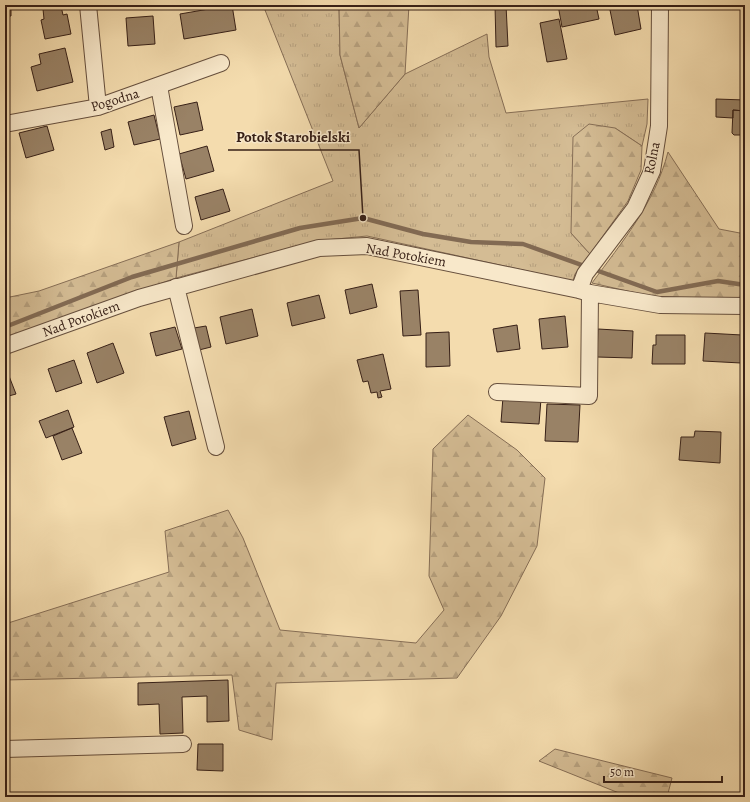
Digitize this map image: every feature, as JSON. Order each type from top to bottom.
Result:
[{"type":"street","points":[[88,5],[98,107]]},
{"type":"street","name":"Rolna","points":[[497,392],[589,396],[585,274],[635,208],[652,171],[659,126],[660,5]]},
{"type":"street","name":"Pogodna","points":[[5,124],[98,107],[221,63]]},
{"type":"street","points":[[159,86],[184,226]]},
{"type":"street","name":"Nad Potokiem","points":[[5,346],[139,298],[319,248],[367,246],[585,292],[660,305],[745,306]]},
{"type":"street","points":[[176,287],[216,447]]},
{"type":"street","points":[[5,749],[183,744]]},
{"type":"green space","points":[[263,5],[339,5],[340,55],[359,128],[405,74],[487,34],[489,57],[506,113],[648,99],[647,124],[642,146],[615,128],[571,233],[590,254],[575,274],[573,281],[367,236],[316,241],[176,278],[179,242],[333,181]]},
{"type":"green space","points":[[339,5],[409,5],[405,74],[359,128],[340,55]]},
{"type":"green space","points":[[589,124],[615,128],[642,146],[641,170],[628,201],[590,254],[571,233],[573,137]]},
{"type":"green space","points":[[668,152],[719,229],[745,234],[745,299],[654,297],[592,283],[626,237],[646,205],[655,188]]},
{"type":"green space","points":[[179,242],[176,278],[5,338],[5,298],[39,291]]},
{"type":"green space","points":[[468,415],[517,450],[545,478],[537,546],[501,616],[457,678],[276,683],[272,740],[239,730],[232,675],[5,680],[5,624],[169,572],[165,531],[228,510],[243,538],[280,630],[416,643],[444,610],[429,576],[433,449]]},
{"type":"green space","points":[[555,749],[672,778],[667,797],[629,797],[539,761]]},
{"type":"building","points":[[5,5],[11,5],[11,16],[5,16]]},
{"type":"building","points":[[232,5],[236,30],[184,39],[180,14]]},
{"type":"building","points":[[495,5],[506,5],[508,46],[496,47]]},
{"type":"building","points":[[558,5],[596,5],[599,19],[562,27]]},
{"type":"building","points":[[609,5],[637,5],[641,29],[615,35]]},
{"type":"building","points":[[61,6],[63,15],[67,14],[71,34],[45,39],[41,20],[44,19],[43,9]]},
{"type":"building","points":[[153,16],[155,44],[128,46],[126,18]]},
{"type":"building","points":[[5,18],[9,40],[5,41]]},
{"type":"building","points":[[559,19],[567,59],[547,62],[540,23]]},
{"type":"building","points":[[65,48],[73,82],[37,91],[31,67],[41,64],[39,54]]},
{"type":"building","points":[[716,99],[745,100],[745,111],[733,110],[733,118],[716,117]]},
{"type":"building","points":[[197,102],[203,130],[180,135],[174,107]]},
{"type":"building","points":[[733,110],[745,111],[745,135],[734,135],[732,133]]},
{"type":"building","points":[[154,115],[160,139],[134,145],[128,122]]},
{"type":"building","points":[[47,126],[54,150],[26,158],[19,133]]},
{"type":"building","points":[[111,129],[114,147],[105,150],[101,132]]},
{"type":"building","points":[[207,146],[214,171],[186,179],[179,154]]},
{"type":"building","points":[[223,189],[230,211],[201,220],[195,197]]},
{"type":"building","points":[[372,284],[377,307],[350,314],[345,290]]},
{"type":"building","points":[[418,290],[421,335],[403,336],[400,291]]},
{"type":"building","points":[[319,295],[325,318],[292,326],[287,303]]},
{"type":"building","points":[[252,309],[258,336],[226,344],[220,317]]},
{"type":"building","points":[[565,316],[568,347],[542,349],[539,319]]},
{"type":"building","points":[[517,325],[520,349],[497,352],[493,329]]},
{"type":"building","points":[[206,326],[211,347],[199,350],[194,328]]},
{"type":"building","points":[[175,327],[182,349],[156,356],[150,333]]},
{"type":"building","points":[[598,329],[633,331],[632,358],[597,357]]},
{"type":"building","points":[[449,332],[450,366],[426,367],[426,333]]},
{"type":"building","points":[[705,333],[742,335],[741,363],[703,361]]},
{"type":"building","points":[[656,335],[685,335],[685,364],[652,364],[653,345],[656,345]]},
{"type":"building","points":[[113,343],[124,373],[97,383],[87,353]]},
{"type":"building","points":[[383,354],[391,389],[380,391],[382,397],[378,398],[377,392],[371,393],[368,381],[363,382],[357,360]]},
{"type":"building","points":[[74,360],[82,383],[56,392],[48,369]]},
{"type":"building","points":[[9,376],[16,394],[5,397],[5,377]]},
{"type":"building","points":[[503,397],[541,399],[539,424],[501,422]]},
{"type":"building","points":[[547,404],[580,405],[578,442],[545,441]]},
{"type":"building","points":[[68,410],[74,427],[46,438],[39,421]]},
{"type":"building","points":[[189,411],[196,439],[172,446],[164,417]]},
{"type":"building","points":[[72,428],[82,453],[62,460],[53,436]]},
{"type":"building","points":[[695,431],[721,432],[720,463],[679,460],[681,437],[694,437]]},
{"type":"building","points":[[228,680],[229,721],[207,722],[207,696],[182,697],[183,733],[160,734],[159,704],[138,705],[138,683]]},
{"type":"building","points":[[198,744],[223,744],[223,771],[197,770]]},
{"type":"waterway","points":[[5,327],[132,277],[300,228],[363,218],[423,234],[471,242],[523,244],[657,292],[718,281],[745,285]]},
{"type":"place","name":"Potok Starobielski","points":[[363,218]]}]
